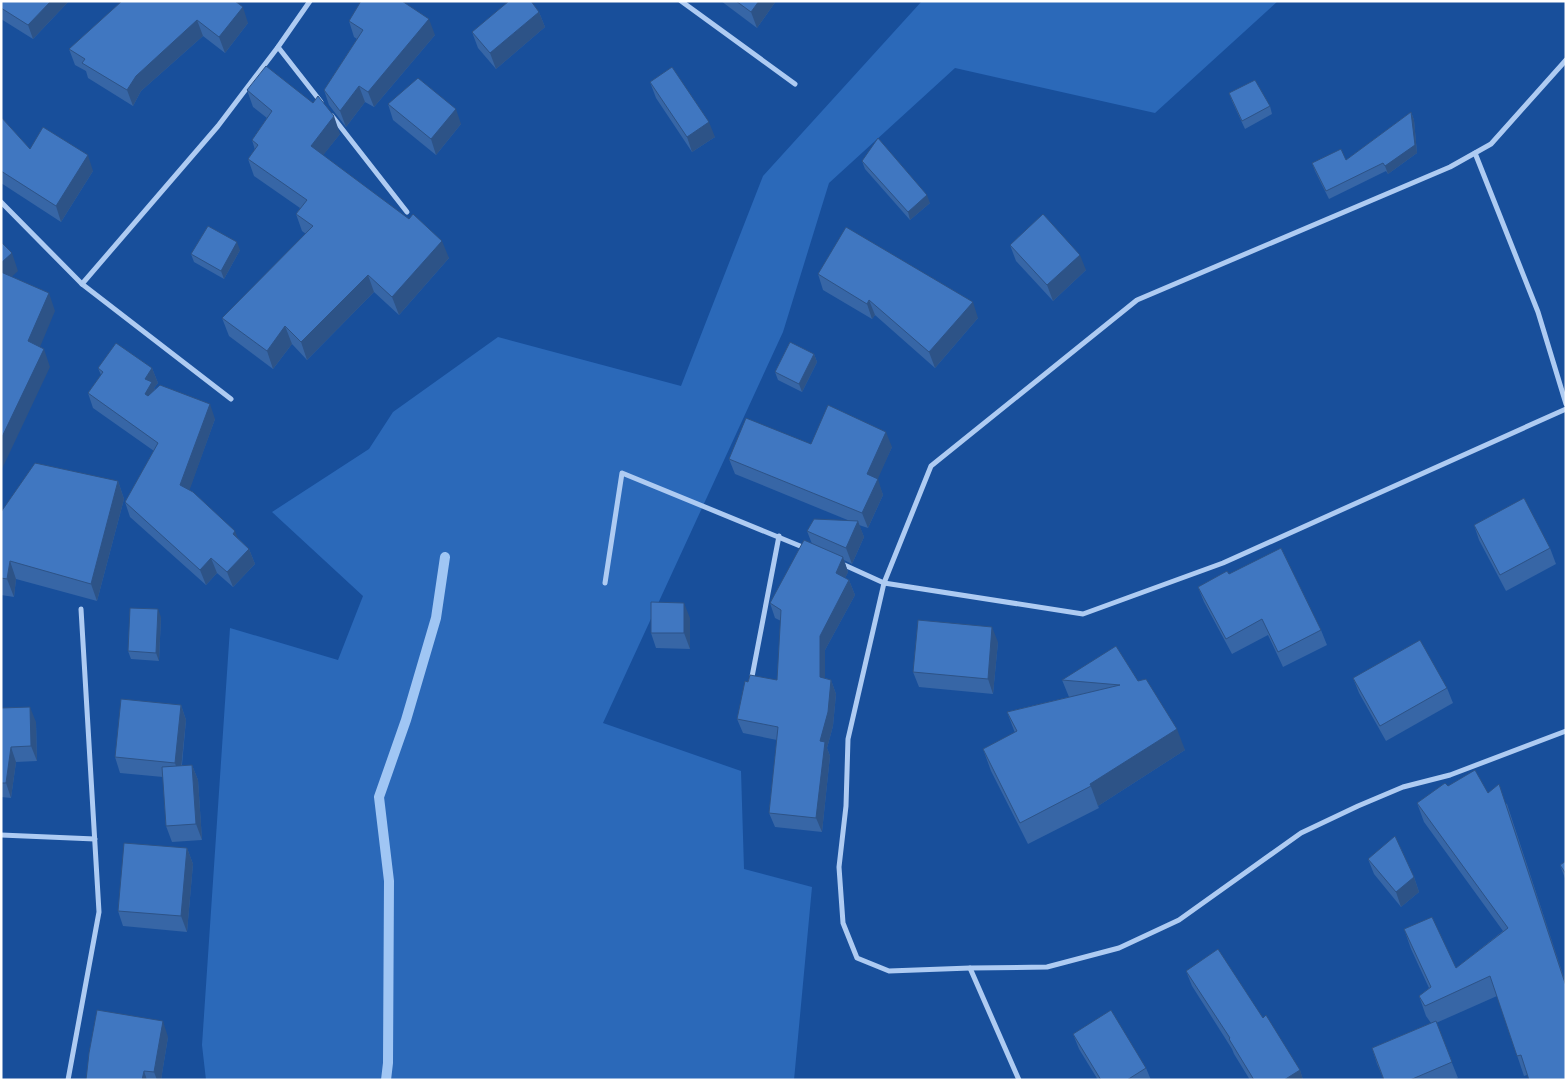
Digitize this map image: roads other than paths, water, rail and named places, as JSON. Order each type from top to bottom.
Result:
[{"type":"street","points":[[82,284],[218,126],[310,1]]},
{"type":"street","points":[[682,1],[795,84]]},
{"type":"street","points":[[278,47],[407,212]]},
{"type":"street","points":[[1566,60],[1491,144],[1450,167],[1137,300],[931,466],[884,583],[848,739],[846,806],[839,867],[843,923],[857,958],[889,971],[1048,968],[1119,948],[1179,920],[1302,833],[1358,806],[1403,788],[1450,775],[1566,731]]},
{"type":"street","points":[[1475,153],[1538,312],[1566,404]]},
{"type":"street","points":[[1,202],[82,284],[230,399]]},
{"type":"street","points":[[832,560],[884,583],[1083,614],[1223,563],[1566,409]]},
{"type":"street","points":[[605,583],[622,473],[814,552]]},
{"type":"street","points":[[750,684],[779,536]]},
{"type":"street","points":[[68,1080],[100,912],[81,610]]},
{"type":"street","points":[[1,835],[95,839]]},
{"type":"street","points":[[970,968],[1019,1080]]},
{"type":"waterway","points":[[386,1080],[388,1063],[389,881],[379,797],[406,720],[436,618],[445,557]]}]
